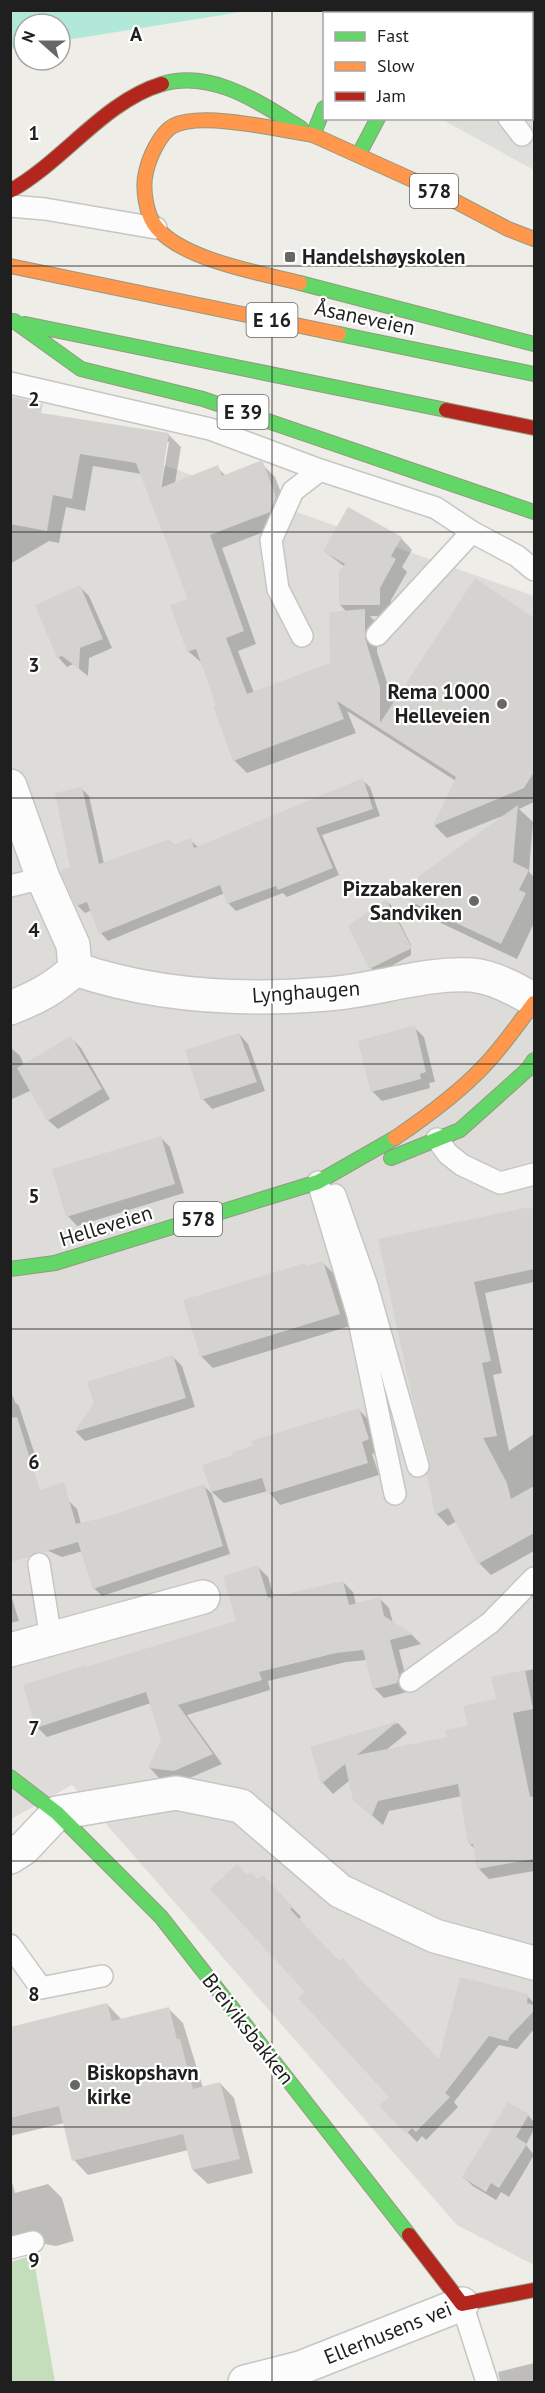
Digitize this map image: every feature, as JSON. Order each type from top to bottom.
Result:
[{"type":"main road","points":[[10,191],[28,182],[59,159],[108,114],[138,93],[170,80],[205,80],[215,83],[253,98],[313,135]]},
{"type":"main road","points":[[313,135],[323,110]]},
{"type":"main road","points":[[313,135],[208,119],[173,126],[154,146],[145,173],[146,204],[156,228],[180,246],[211,260],[534,344]]},
{"type":"main road","points":[[360,154],[377,120]]},
{"type":"main road","name":"578","points":[[313,135],[360,154],[508,230],[534,239]]},
{"type":"main road","name":"578","points":[[508,230],[534,249]]},
{"type":"main road","name":"Åsaneveien","points":[[10,266],[534,374]]},
{"type":"main road","name":"E 16","points":[[12,321],[534,428]]},
{"type":"main road","name":"E 39","points":[[12,321],[81,369],[203,399],[534,512]]},
{"type":"main road","name":"Helleveien","points":[[328,1177],[417,1123],[477,1073],[534,1002]]},
{"type":"main road","name":"Helleveien","points":[[20,1281],[55,1263],[380,1162],[459,1130],[528,1069],[534,1060]]},
{"type":"main road","name":"Helleveien","points":[[10,1269],[55,1263]]},
{"type":"main road","name":"Breiviksbakken","points":[[10,1777],[57,1813],[161,1917],[462,2304]]},
{"type":"main road","points":[[462,2304],[534,2290]]},
{"type":"street","points":[[10,786],[43,879],[73,945],[75,969],[60,984],[39,997],[10,1008]]},
{"type":"street","name":"Lynghaugen","points":[[75,969],[137,987],[245,997],[328,994],[442,976],[473,975],[513,987],[534,1002]]},
{"type":"street","points":[[10,1650],[203,1597]]},
{"type":"street","points":[[10,1857],[24,1848],[57,1813],[176,1793],[242,1806],[340,1891],[435,1936],[534,1963]]},
{"type":"street","name":"Ellerhusens vei","points":[[245,2382],[300,2375],[462,2304]]},
{"type":"lane","points":[[10,206],[45,209],[156,228]]},
{"type":"lane","points":[[10,383],[210,429],[320,470],[436,508],[472,532],[517,556],[534,570]]},
{"type":"lane","points":[[302,636],[278,589],[270,540],[293,491],[320,470]]},
{"type":"lane","points":[[377,635],[472,532]]},
{"type":"lane","points":[[10,886],[43,879]]},
{"type":"lane","points":[[437,1139],[448,1154],[462,1165],[500,1182],[534,1174]]},
{"type":"lane","points":[[328,1177],[343,1213],[367,1286],[418,1466]]},
{"type":"lane","points":[[328,1177],[395,1494]]},
{"type":"lane","points":[[39,1564],[51,1639]]},
{"type":"lane","points":[[410,1681],[490,1623],[534,1578]]},
{"type":"lane","points":[[10,1945],[41,1988],[102,1976]]},
{"type":"lane","points":[[10,2248],[33,2242]]},
{"type":"lane","points":[[462,2304],[487,2382]]},
{"type":"shaded area","points":[[533,63],[534,71],[534,170],[443,120],[533,120]]},
{"type":"shaded area","points":[[11,411],[534,596],[534,2265],[457,2225],[72,1785],[11,1819]]},
{"type":"shaded area","points":[[531,724],[534,726],[534,867],[506,818],[508,759]]},
{"type":"green space","points":[[11,10],[247,10],[72,39],[72,12],[12,12],[11,49]]},
{"type":"green space","points":[[33,2255],[55,2382],[11,2382],[11,2262]]},
{"type":"building","points":[[10,396],[43,404],[41,413],[169,433],[160,488],[218,465],[222,476],[260,461],[263,462],[276,497],[270,512],[210,535],[244,631],[226,638],[247,694],[330,663],[329,612],[365,609],[365,638],[380,687],[380,723],[475,578],[534,618],[534,772],[524,788],[433,826],[456,777],[337,701],[344,719],[233,761],[196,649],[187,652],[170,605],[188,599],[136,463],[80,454],[72,499],[53,495],[47,531],[10,524]]},
{"type":"building","points":[[348,507],[402,537],[391,556],[396,559],[380,588],[380,605],[339,605],[339,572],[345,564],[323,551]]},
{"type":"building","points":[[80,585],[103,639],[80,648],[79,669],[62,656],[57,658],[35,605]]},
{"type":"building","points":[[363,778],[373,809],[316,828],[333,868],[278,890],[276,886],[227,904],[220,885],[99,934],[87,902],[76,906],[60,871],[70,867],[55,793],[82,787],[99,864],[170,839],[173,845],[191,838],[194,848]]},
{"type":"building","points":[[518,805],[513,862],[529,870],[519,890],[526,893],[501,944],[407,900],[419,876]]},
{"type":"building","points":[[386,899],[412,948],[369,969],[348,926]]},
{"type":"building","points":[[415,1025],[426,1072],[420,1074],[421,1079],[371,1092],[358,1041]]},
{"type":"building","points":[[239,1033],[257,1082],[201,1100],[185,1050]]},
{"type":"building","points":[[71,1036],[102,1089],[47,1121],[17,1068]]},
{"type":"building","points":[[161,1136],[175,1184],[66,1217],[52,1169]]},
{"type":"building","points":[[529,1207],[534,1208],[534,1269],[474,1282],[491,1361],[482,1363],[497,1436],[483,1438],[507,1483],[511,1499],[534,1486],[534,1533],[478,1564],[448,1508],[435,1515],[427,1475],[430,1463],[412,1397],[378,1239]]},
{"type":"building","points":[[323,1261],[340,1314],[200,1357],[183,1300],[305,1263],[307,1266]]},
{"type":"building","points":[[173,1355],[186,1398],[74,1432],[94,1403],[87,1382]]},
{"type":"building","points":[[359,1408],[369,1439],[362,1442],[368,1463],[267,1494],[262,1478],[211,1492],[202,1465],[253,1446],[251,1441]]},
{"type":"building","points":[[17,1417],[40,1490],[64,1482],[76,1524],[107,1517],[204,1484],[223,1546],[93,1589],[78,1542],[44,1552],[36,1552],[29,1557],[10,1562],[10,1418]]},
{"type":"building","points":[[258,1565],[268,1598],[343,1581],[349,1605],[380,1597],[384,1616],[413,1634],[390,1640],[399,1675],[397,1683],[373,1689],[363,1650],[336,1653],[259,1672],[262,1680],[178,1705],[213,1754],[174,1771],[148,1768],[161,1740],[146,1692],[36,1728],[23,1685],[236,1621],[223,1576]]},
{"type":"building","points":[[525,1670],[533,1709],[513,1713],[530,1797],[534,1796],[534,1859],[477,1869],[473,1844],[468,1844],[458,1784],[378,1801],[372,1816],[353,1800],[345,1764],[321,1784],[310,1747],[398,1721],[357,1755],[447,1737],[445,1730],[468,1726],[463,1706],[496,1699],[491,1677]]},
{"type":"building","points":[[237,1864],[247,1875],[251,1872],[257,1879],[263,1875],[293,1907],[290,1909],[339,1961],[343,1958],[361,1980],[439,2059],[460,1977],[528,1994],[527,2003],[534,2005],[534,2011],[509,2037],[508,2041],[489,2036],[445,2093],[450,2097],[416,2132],[412,2128],[406,2134],[379,2106],[389,2097],[298,1998],[305,1992],[210,1889]]},
{"type":"building","name":"Biskopshavn kirke","points":[[107,2003],[112,2021],[169,2007],[193,2089],[220,2082],[240,2159],[192,2170],[183,2134],[72,2161],[59,2106],[10,2118],[10,2027]]},
{"type":"building","points":[[508,2102],[529,2114],[516,2137],[527,2144],[499,2188],[491,2183],[486,2192],[462,2177]]},
{"type":"traffic: fast","points":[[162,84],[199,81],[217,85],[252,99],[301,128]]},
{"type":"traffic: fast","points":[[313,135],[323,110]]},
{"type":"traffic: fast","points":[[359,154],[377,120]]},
{"type":"traffic: fast","points":[[300,283],[534,344]]},
{"type":"traffic: fast","points":[[14,321],[81,369],[203,399],[534,512]]},
{"type":"traffic: fast","points":[[25,324],[446,410]]},
{"type":"traffic: fast","points":[[339,334],[534,374]]},
{"type":"traffic: fast","points":[[391,1158],[460,1130],[528,1069],[534,1060]]},
{"type":"traffic: fast","points":[[10,1269],[55,1263],[318,1182],[395,1138]]},
{"type":"traffic: fast","points":[[10,1777],[57,1813],[161,1917],[409,2235]]},
{"type":"traffic: slow","points":[[513,12],[519,10]]},
{"type":"traffic: slow","points":[[300,283],[224,264],[185,249],[169,239],[157,228],[150,216],[146,202],[145,179],[150,160],[160,140],[168,129],[186,122],[202,120],[242,123],[313,135]]},
{"type":"traffic: slow","points":[[313,135],[426,186],[508,229],[534,239]]},
{"type":"traffic: slow","points":[[10,266],[339,334]]},
{"type":"traffic: slow","points":[[395,1138],[442,1104],[475,1075],[498,1050],[534,1003]]},
{"type":"traffic: jam","points":[[10,191],[30,179],[121,104],[162,84]]},
{"type":"traffic: jam","points":[[446,410],[534,428]]},
{"type":"traffic: jam","points":[[409,2235],[462,2304],[534,2290]]},
{"type":"place","name":"Handelshøyskolen","points":[[290,257]]},
{"type":"place","name":"Rema 1000 Helleveien","points":[[502,704]]},
{"type":"place","name":"Pizzabakeren Sandviken","points":[[474,901]]},
{"type":"place","name":"Biskopshavn kirke","points":[[75,2085]]}]
